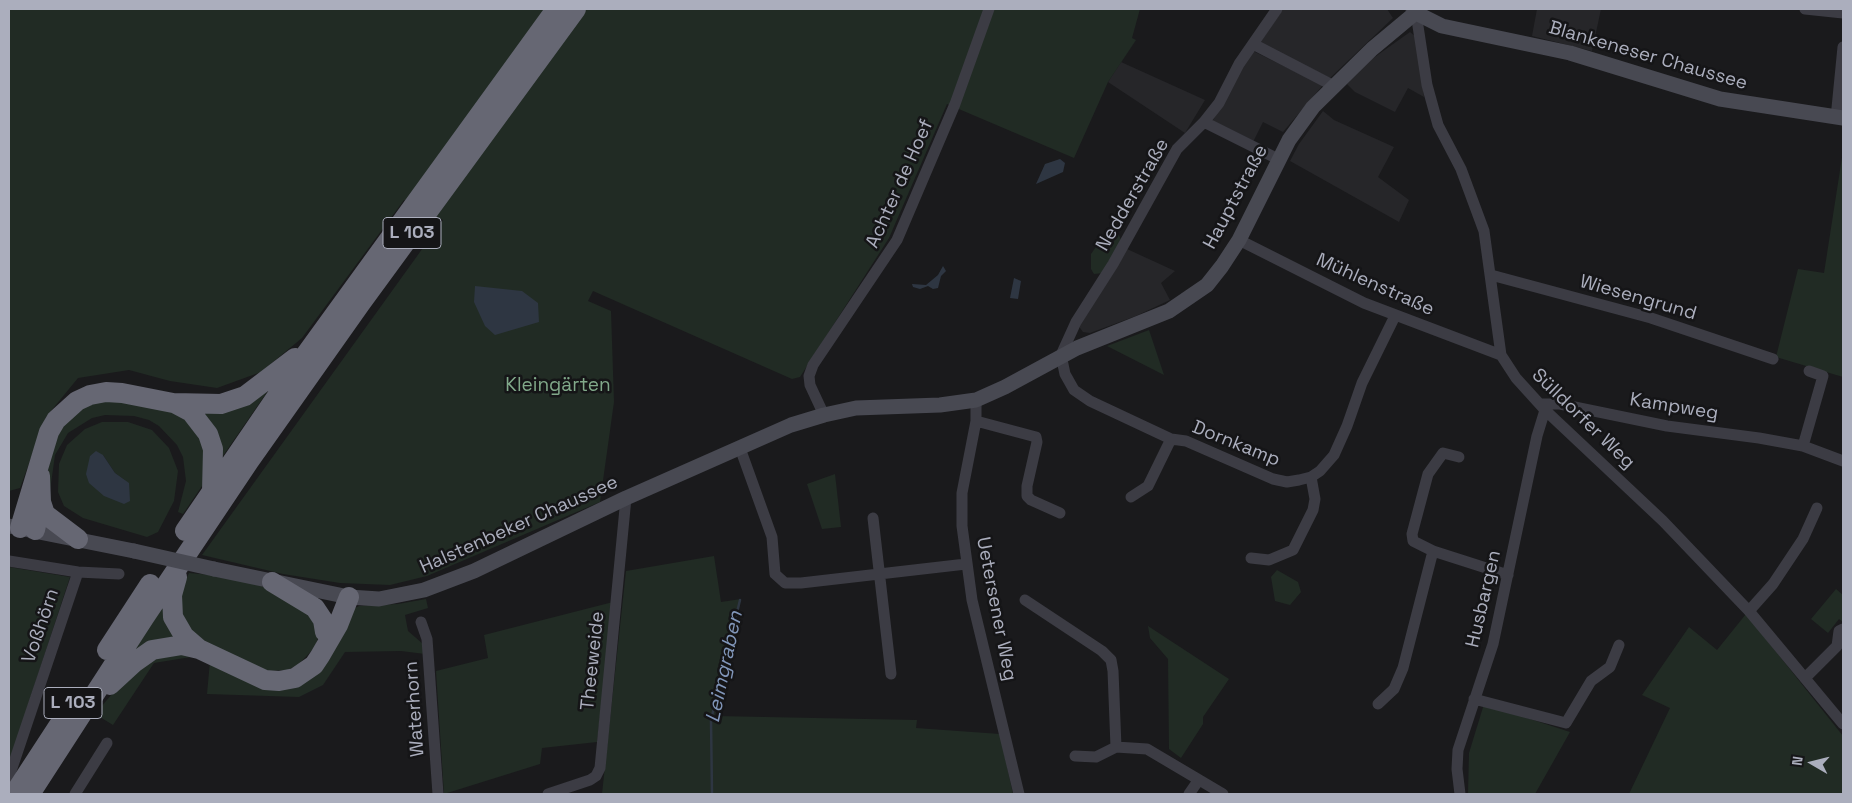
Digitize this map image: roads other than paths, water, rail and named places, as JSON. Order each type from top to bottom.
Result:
[{"type":"highway","name":"L 103","points":[[14,794],[212,491],[320,335],[556,9]]},
{"type":"highway","name":"L 103","points":[[30,794],[181,563],[349,318],[576,9]]},
{"type":"highway","name":"L 103","points":[[21,528],[49,432],[56,420],[66,410],[84,398],[106,392],[122,393],[173,403],[221,404],[245,396],[278,373],[320,335]]},
{"type":"highway","name":"L 103","points":[[173,403],[190,412],[208,434],[213,448],[212,491]]},
{"type":"highway","name":"L 103","points":[[21,528],[41,502],[39,466]]},
{"type":"highway","points":[[41,502],[45,514],[78,539]]},
{"type":"highway","name":"L 103","points":[[181,563],[172,595],[172,612],[179,629],[199,649]]},
{"type":"highway","points":[[272,582],[315,608],[323,620],[325,632]]},
{"type":"highway","name":"L 103","points":[[88,705],[135,662],[152,650],[182,645],[199,649],[260,678],[272,681],[286,680],[301,675],[314,665],[338,625],[342,596]]},
{"type":"highway","points":[[320,656],[325,632],[342,596]]},
{"type":"main road","name":"Hauptstraße","points":[[976,400],[1005,387],[1061,355],[1169,311],[1188,300],[1207,285],[1239,240],[1278,159],[1300,123],[1334,86],[1415,10]]},
{"type":"main road","name":"Blankeneser Chaussee","points":[[1415,10],[1442,26],[1570,53],[1720,99],[1840,118]]},
{"type":"main road","name":"Halstenbeker Chaussee","points":[[21,528],[342,596],[379,599],[407,594],[441,584],[626,498],[791,425],[824,415],[868,407],[931,406],[976,400]]},
{"type":"street","name":"Achter de Hoef","points":[[824,415],[810,385],[809,376],[813,365],[897,240],[955,104],[989,9]]},
{"type":"street","name":"Nedderstraße","points":[[1061,355],[1076,322],[1118,256],[1177,149],[1204,122],[1219,103],[1253,44],[1277,9]]},
{"type":"street","points":[[1805,9],[1843,13]]},
{"type":"street","name":"Sülldorfer Weg","points":[[1415,10],[1430,101],[1438,125],[1473,198],[1484,231],[1501,355],[1516,378],[1542,407],[1663,521],[1749,611],[1843,724]]},
{"type":"street","points":[[1253,44],[1334,86]]},
{"type":"street","points":[[1840,118],[1843,47]]},
{"type":"street","points":[[1204,122],[1278,159]]},
{"type":"street","name":"Mühlenstraße","points":[[1239,240],[1364,303],[1501,355]]},
{"type":"street","name":"Wiesengrund","points":[[1491,275],[1651,318],[1773,358]]},
{"type":"street","points":[[1250,558],[1269,560],[1293,550],[1313,510],[1314,490],[1311,477],[1328,463],[1341,442],[1362,383],[1395,316]]},
{"type":"street","name":"Dornkamp","points":[[1061,355],[1065,374],[1074,390],[1090,401],[1171,439],[1186,441],[1273,479],[1287,482],[1311,477]]},
{"type":"street","points":[[1803,446],[1823,376],[1809,371]]},
{"type":"street","name":"Uetersener Weg","points":[[976,400],[976,421],[967,460],[961,502],[966,564],[983,652],[1019,794]]},
{"type":"street","name":"Kampweg","points":[[1542,407],[1560,404],[1667,426],[1759,438],[1803,446],[1843,461]]},
{"type":"street","name":"Husbargen","points":[[1460,794],[1457,769],[1458,750],[1493,644],[1542,407]]},
{"type":"street","points":[[976,421],[1036,437],[1037,442],[1027,486],[1027,496],[1031,500],[1060,513]]},
{"type":"street","points":[[1131,497],[1148,486],[1171,439]]},
{"type":"street","points":[[740,448],[772,537],[774,567],[779,579],[791,584],[966,564]]},
{"type":"street","points":[[1459,457],[1443,453],[1428,474],[1412,534],[1413,540],[1433,551],[1508,576]]},
{"type":"street","name":"Theeweide","points":[[548,794],[590,780],[596,776],[600,768],[627,507],[626,498]]},
{"type":"street","points":[[1749,611],[1773,584],[1788,562],[1803,539],[1817,508]]},
{"type":"street","points":[[873,518],[891,674]]},
{"type":"street","points":[[1378,704],[1394,689],[1403,668],[1433,551]]},
{"type":"street","name":"Voßhörn","points":[[9,561],[78,572],[119,574]]},
{"type":"street","name":"Voßhörn","points":[[9,777],[78,572]]},
{"type":"street","points":[[1025,600],[1102,651],[1111,660],[1116,747]]},
{"type":"street","name":"Waterhorn","points":[[421,622],[427,639],[438,794]]},
{"type":"street","points":[[1806,678],[1837,646],[1839,631],[1843,630]]},
{"type":"street","points":[[1474,700],[1566,723],[1591,681],[1610,667],[1619,645]]},
{"type":"street","points":[[75,794],[106,743]]},
{"type":"street","points":[[1075,756],[1096,757],[1116,747],[1147,749],[1198,781],[1223,794]]},
{"type":"street","points":[[1189,794],[1198,781]]},
{"type":"water","points":[[1060,159],[1065,163],[1063,172],[1036,184],[1045,164]]},
{"type":"water","points":[[943,266],[946,271],[941,276],[938,288],[933,289],[928,286],[920,289],[913,287],[912,284],[926,285],[938,275]]},
{"type":"water","points":[[1014,278],[1021,281],[1018,299],[1010,298]]},
{"type":"water","points":[[475,286],[522,291],[538,303],[539,322],[495,335],[485,326],[474,302]]},
{"type":"water","points":[[96,451],[103,455],[115,473],[129,483],[130,501],[124,504],[104,496],[89,483],[86,474],[90,456]]},
{"type":"waterway","name":"Leimgraben","points":[[712,794],[711,720],[740,600]]},
{"type":"park label","name":"Kleingärten","points":[[558,386]]}]
